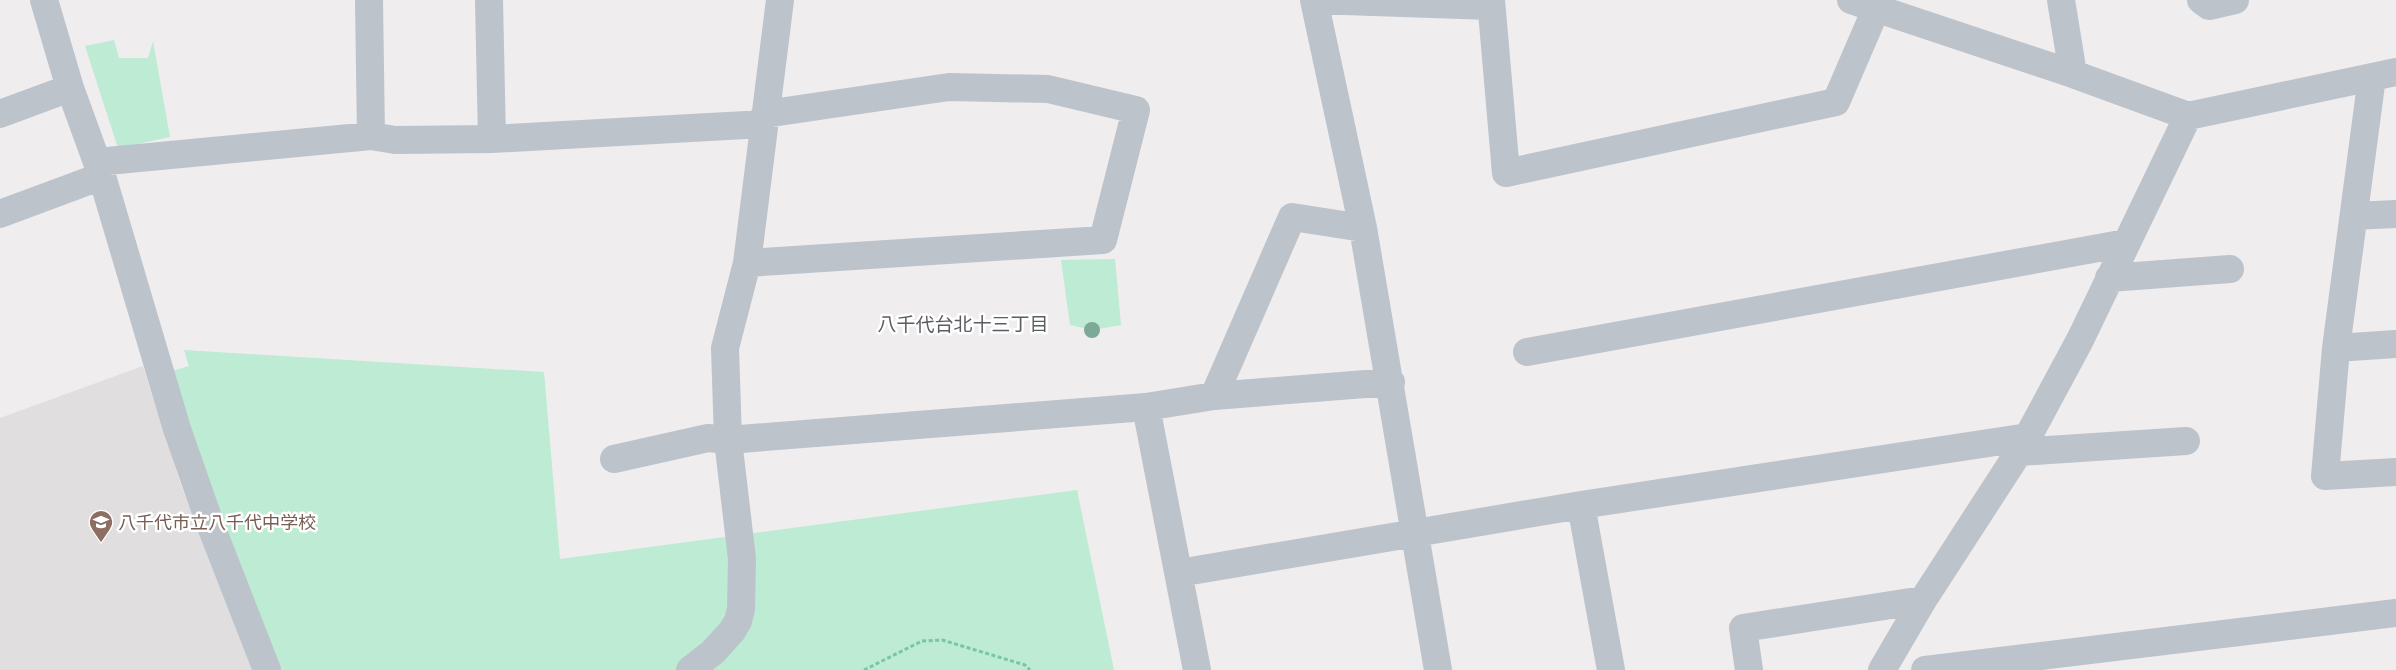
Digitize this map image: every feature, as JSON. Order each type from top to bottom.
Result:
[{"type":"street","points":[[44,0],[70,88],[99,169],[176,429],[212,529],[267,670]]},
{"type":"street","points":[[369,0],[371,136]]},
{"type":"street","points":[[489,0],[492,139]]},
{"type":"street","points":[[690,670],[713,652],[732,631],[738,621],[741,610],[742,559],[728,440],[725,348],[747,263],[780,0]]},
{"type":"street","points":[[1438,670],[1391,382],[1363,228],[1314,0],[1491,3],[1506,173],[1836,102],[1863,4],[2073,74],[2188,116],[2384,74],[2354,216],[2336,348],[2325,476],[2396,472]]},
{"type":"street","points":[[2061,0],[2073,74]]},
{"type":"street","points":[[2201,0],[2209,6],[2235,0]]},
{"type":"street","points":[[0,214],[99,169],[371,136],[395,140],[492,139],[765,119],[949,87],[1048,89],[1136,110],[1103,240],[747,263]]},
{"type":"street","points":[[0,114],[70,88]]},
{"type":"street","points":[[1882,670],[1923,600],[2023,445],[2080,340],[2188,116]]},
{"type":"street","points":[[2354,216],[2396,214]]},
{"type":"street","points":[[1214,396],[1292,217],[1363,228]]},
{"type":"street","points":[[1527,352],[2126,243]]},
{"type":"street","points":[[2109,278],[2230,269]]},
{"type":"street","points":[[2336,348],[2396,344]]},
{"type":"street","points":[[614,459],[708,438],[728,440],[1146,407],[1214,396],[1391,382]]},
{"type":"street","points":[[1146,407],[1197,670]]},
{"type":"street","points":[[1179,573],[1581,505],[2023,445],[2186,441]]},
{"type":"street","points":[[1581,505],[1611,670]]},
{"type":"street","points":[[1749,670],[1743,628],[1923,600]]},
{"type":"street","points":[[1925,670],[2396,613]]},
{"type":"path","points":[[864,670],[922,641],[942,640],[1025,664],[1030,670]]},
{"type":"shaded area","name":"八千代市立八千代中学校","points":[[143,366],[180,482],[252,670],[0,670],[0,418]]},
{"type":"green space","points":[[114,40],[119,58],[148,58],[153,41],[170,137],[118,148],[85,46]]},
{"type":"green space","points":[[1115,259],[1121,325],[1092,330],[1070,325],[1061,260]]},
{"type":"green space","points":[[184,350],[544,372],[560,559],[1077,490],[1114,670],[281,670],[210,484],[172,371],[189,366]]},
{"type":"place","name":"八千代市立八千代中学校","points":[[101,543]]},
{"type":"district","name":"八千代台北十三丁目","points":[[963,323]]}]
